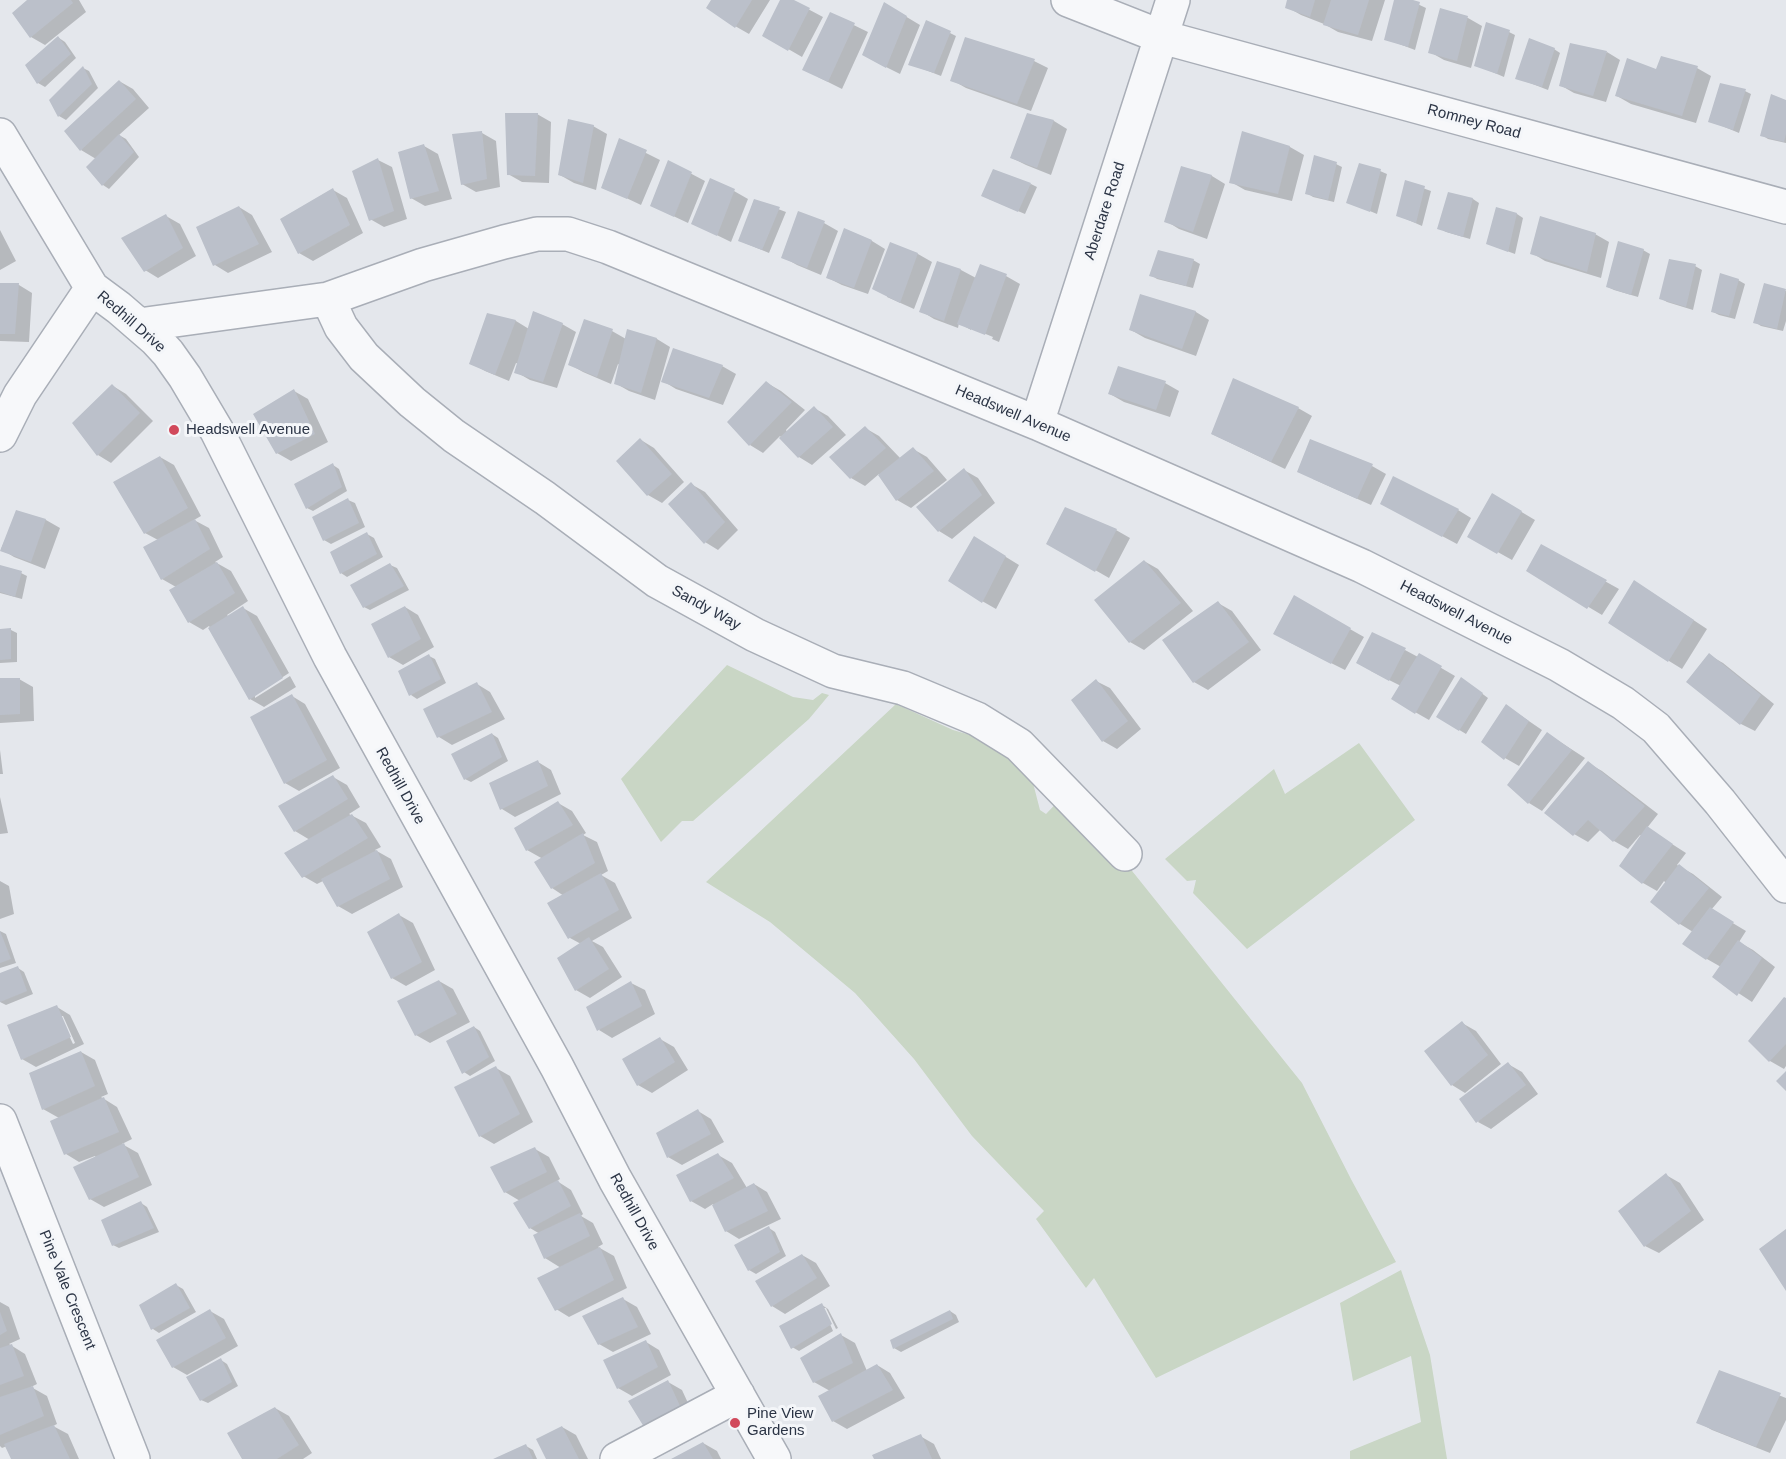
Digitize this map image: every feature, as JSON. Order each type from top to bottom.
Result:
[{"type":"street","name":"Romney Road","points":[[1068,0],[1162,37],[1786,207]]},
{"type":"street","name":"Aberdare Road","points":[[1037,423],[1173,0]]},
{"type":"street","name":"Redhill Drive","points":[[0,135],[92,288],[119,308],[168,353],[217,431],[330,657],[551,1057],[615,1179],[774,1459]]},
{"type":"street","name":"Headswell Avenue","points":[[139,326],[328,299],[423,265],[537,234],[568,234],[608,247],[1037,423],[1362,566],[1559,665],[1623,703],[1656,728],[1688,763],[1786,886]]},
{"type":"street","points":[[0,435],[10,391],[92,288]]},
{"type":"street","name":"Sandy Way","points":[[328,299],[341,327],[364,357],[412,402],[454,436],[545,498],[657,581],[755,635],[833,670],[903,688],[977,719],[1019,746],[1125,854]]},
{"type":"street","name":"Pine Vale Crescent","points":[[0,1121],[134,1459]]},
{"type":"street","points":[[617,1459],[738,1395]]},
{"type":"green space","points":[[727,665],[793,697],[813,700],[822,693],[829,695],[809,719],[693,821],[682,821],[661,842],[621,779]]},
{"type":"green space","points":[[896,704],[953,730],[984,739],[1009,753],[1033,783],[1040,810],[1046,814],[1068,791],[1302,1083],[1396,1262],[1156,1378],[1094,1278],[1086,1288],[1036,1219],[1044,1211],[972,1136],[914,1059],[855,993],[770,922],[706,882]]},
{"type":"green space","points":[[1359,743],[1415,820],[1247,949],[1193,893],[1196,880],[1187,881],[1165,859],[1274,769],[1285,794]]},
{"type":"green space","points":[[1401,1270],[1430,1355],[1447,1459],[1350,1459],[1350,1451],[1421,1422],[1411,1356],[1353,1381],[1340,1303]]},
{"type":"building","points":[[27,0],[71,0],[73,3],[30,38],[12,13]]},
{"type":"building","points":[[711,0],[752,0],[735,28],[706,8]]},
{"type":"building","points":[[780,0],[794,0],[810,8],[788,51],[762,36]]},
{"type":"building","points":[[1287,0],[1315,0],[1310,17],[1285,8]]},
{"type":"building","points":[[1331,0],[1369,0],[1358,35],[1323,25]]},
{"type":"building","points":[[1394,0],[1420,2],[1408,47],[1384,40]]},
{"type":"building","points":[[884,2],[907,16],[886,68],[862,55]]},
{"type":"building","points":[[1440,8],[1468,16],[1457,61],[1428,53]]},
{"type":"building","points":[[830,12],[855,23],[828,82],[802,70]]},
{"type":"building","points":[[926,20],[951,31],[934,73],[908,65]]},
{"type":"building","points":[[1486,22],[1510,30],[1497,74],[1474,66]]},
{"type":"building","points":[[58,36],[71,54],[37,84],[25,65]]},
{"type":"building","points":[[965,37],[1035,59],[1017,104],[950,81]]},
{"type":"building","points":[[1529,38],[1555,48],[1542,87],[1515,79]]},
{"type":"building","points":[[1570,43],[1607,51],[1593,96],[1559,86]]},
{"type":"building","points":[[1661,56],[1698,66],[1682,116],[1615,96],[1627,58],[1656,69]]},
{"type":"building","points":[[83,66],[92,84],[58,117],[49,100]]},
{"type":"building","points":[[119,80],[136,99],[80,151],[64,131]]},
{"type":"building","points":[[1720,83],[1746,89],[1733,130],[1708,122]]},
{"type":"building","points":[[1771,94],[1786,100],[1784,142],[1760,136]]},
{"type":"building","points":[[505,113],[538,113],[535,176],[507,175]]},
{"type":"building","points":[[1027,113],[1054,120],[1037,168],[1010,158]]},
{"type":"building","points":[[568,119],[594,125],[583,183],[558,175]]},
{"type":"building","points":[[482,131],[487,179],[461,185],[452,134]]},
{"type":"building","points":[[1242,131],[1290,146],[1278,194],[1229,183]]},
{"type":"building","points":[[119,134],[134,152],[102,186],[86,167]]},
{"type":"building","points":[[619,138],[647,150],[627,199],[601,188]]},
{"type":"building","points":[[424,144],[439,191],[410,199],[398,152]]},
{"type":"building","points":[[1314,155],[1337,162],[1328,200],[1305,194]]},
{"type":"building","points":[[378,158],[394,211],[369,221],[352,171]]},
{"type":"building","points":[[668,160],[692,172],[674,217],[650,206]]},
{"type":"building","points":[[1359,163],[1381,169],[1370,212],[1346,203]]},
{"type":"building","points":[[1181,166],[1212,175],[1193,232],[1164,222]]},
{"type":"building","points":[[993,169],[1031,183],[1018,212],[981,196]]},
{"type":"building","points":[[710,178],[735,189],[717,236],[691,224]]},
{"type":"building","points":[[1405,180],[1425,186],[1416,223],[1396,216]]},
{"type":"building","points":[[333,188],[350,225],[298,254],[280,219]]},
{"type":"building","points":[[1448,192],[1473,198],[1463,237],[1437,229]]},
{"type":"building","points":[[754,199],[780,207],[762,250],[738,241]]},
{"type":"building","points":[[239,206],[259,244],[213,266],[196,227]]},
{"type":"building","points":[[1496,207],[1517,213],[1508,252],[1486,244]]},
{"type":"building","points":[[798,211],[825,221],[807,268],[781,258]]},
{"type":"building","points":[[166,214],[183,248],[144,272],[121,238]]},
{"type":"building","points":[[1540,216],[1596,233],[1587,272],[1530,254]]},
{"type":"building","points":[[844,228],[872,240],[854,288],[826,278]]},
{"type":"building","points":[[1618,241],[1644,249],[1631,295],[1606,287]]},
{"type":"building","points":[[890,242],[918,253],[900,303],[872,289]]},
{"type":"building","points":[[1158,250],[1194,259],[1186,286],[1149,276]]},
{"type":"building","points":[[1669,259],[1696,264],[1686,307],[1659,299]]},
{"type":"building","points":[[937,261],[961,269],[944,321],[919,312]]},
{"type":"building","points":[[980,264],[1007,274],[985,335],[957,324]]},
{"type":"building","points":[[1720,273],[1739,279],[1729,316],[1711,312]]},
{"type":"building","points":[[0,283],[19,283],[15,334],[0,334]]},
{"type":"building","points":[[1764,283],[1786,289],[1777,329],[1753,323]]},
{"type":"building","points":[[1140,294],[1196,311],[1182,349],[1129,330]]},
{"type":"building","points":[[533,311],[563,323],[543,382],[514,373]]},
{"type":"building","points":[[487,313],[516,320],[495,375],[469,364]]},
{"type":"building","points":[[584,319],[613,329],[597,377],[568,365]]},
{"type":"building","points":[[627,329],[657,338],[641,393],[614,384]]},
{"type":"building","points":[[673,348],[723,365],[709,398],[661,382]]},
{"type":"building","points":[[1118,366],[1166,381],[1156,410],[1108,394]]},
{"type":"building","points":[[1233,378],[1299,407],[1271,462],[1211,434]]},
{"type":"building","points":[[766,381],[792,402],[749,446],[727,422]]},
{"type":"building","points":[[112,384],[140,413],[97,456],[72,423]]},
{"type":"building","points":[[294,389],[315,434],[276,454],[253,414]]},
{"type":"building","points":[[814,406],[833,427],[798,458],[779,438]]},
{"type":"building","points":[[865,426],[886,448],[850,479],[829,457]]},
{"type":"building","points":[[640,438],[672,474],[647,496],[616,461]]},
{"type":"building","points":[[1310,439],[1373,464],[1357,499],[1297,472]]},
{"type":"building","points":[[913,447],[934,471],[896,501],[878,475]]},
{"type":"building","points":[[160,456],[188,508],[144,534],[113,482]]},
{"type":"building","points":[[333,463],[342,487],[306,509],[294,484]]},
{"type":"building","points":[[964,468],[982,495],[938,532],[916,507]]},
{"type":"building","points":[[1393,476],[1459,509],[1442,537],[1380,504]]},
{"type":"building","points":[[691,482],[725,522],[704,544],[668,504]]},
{"type":"building","points":[[1492,493],[1522,511],[1497,554],[1467,537]]},
{"type":"building","points":[[348,498],[359,523],[323,541],[312,517]]},
{"type":"building","points":[[1065,507],[1117,529],[1095,572],[1046,544]]},
{"type":"building","points":[[16,510],[46,519],[31,562],[0,551]]},
{"type":"building","points":[[195,519],[210,549],[161,580],[143,547]]},
{"type":"building","points":[[367,532],[377,554],[340,574],[330,552]]},
{"type":"building","points":[[974,536],[1006,556],[982,603],[948,581]]},
{"type":"building","points":[[1541,544],[1607,580],[1587,609],[1526,571]]},
{"type":"building","points":[[1144,560],[1181,603],[1129,643],[1094,600]]},
{"type":"building","points":[[217,562],[235,593],[188,623],[169,590]]},
{"type":"building","points":[[390,563],[404,586],[363,608],[350,585]]},
{"type":"building","points":[[0,565],[22,571],[15,597],[0,592]]},
{"type":"building","points":[[1634,580],[1694,620],[1668,662],[1608,623]]},
{"type":"building","points":[[1294,595],[1351,628],[1331,664],[1273,634]]},
{"type":"building","points":[[1218,601],[1249,642],[1193,683],[1162,640]]},
{"type":"building","points":[[243,606],[283,678],[249,700],[208,628]]},
{"type":"building","points":[[405,606],[421,639],[388,658],[371,624]]},
{"type":"building","points":[[11,628],[11,659],[0,660],[0,629]]},
{"type":"building","points":[[1372,632],[1406,648],[1389,681],[1356,663]]},
{"type":"building","points":[[1419,653],[1442,666],[1415,714],[1391,699]]},
{"type":"building","points":[[1709,653],[1761,695],[1740,725],[1686,682]]},
{"type":"building","points":[[429,654],[441,679],[409,696],[398,671]]},
{"type":"building","points":[[1461,677],[1483,693],[1459,731],[1436,717]]},
{"type":"building","points":[[0,678],[20,678],[20,714],[0,715]]},
{"type":"building","points":[[1096,679],[1128,721],[1102,742],[1071,700]]},
{"type":"building","points":[[477,682],[492,712],[437,738],[423,709]]},
{"type":"building","points":[[292,694],[327,760],[284,784],[250,717]]},
{"type":"building","points":[[1506,704],[1529,721],[1504,760],[1481,742]]},
{"type":"building","points":[[1547,732],[1572,750],[1528,804],[1507,785]]},
{"type":"building","points":[[492,733],[502,757],[464,780],[451,754]]},
{"type":"building","points":[[538,760],[548,786],[500,810],[489,783]]},
{"type":"building","points":[[1588,761],[1645,806],[1613,842],[1588,820],[1573,836],[1544,813]]},
{"type":"building","points":[[333,775],[348,799],[294,832],[278,806]]},
{"type":"building","points":[[558,801],[573,825],[526,851],[514,828]]},
{"type":"building","points":[[352,814],[368,838],[302,878],[284,853]]},
{"type":"building","points":[[1647,826],[1673,844],[1642,884],[1619,866]]},
{"type":"building","points":[[583,833],[595,863],[551,889],[534,862]]},
{"type":"building","points":[[377,850],[390,879],[337,907],[321,879]]},
{"type":"building","points":[[1679,864],[1709,888],[1679,925],[1650,902]]},
{"type":"building","points":[[601,873],[619,910],[568,939],[547,903]]},
{"type":"building","points":[[1710,907],[1734,922],[1706,960],[1682,944]]},
{"type":"building","points":[[399,913],[422,962],[391,979],[367,932]]},
{"type":"building","points":[[0,931],[11,959],[0,963]]},
{"type":"building","points":[[589,937],[609,969],[575,991],[557,958]]},
{"type":"building","points":[[1738,940],[1762,958],[1737,996],[1712,977]]},
{"type":"building","points":[[18,966],[27,991],[0,1002],[0,973]]},
{"type":"building","points":[[439,980],[457,1014],[415,1036],[397,1001]]},
{"type":"building","points":[[631,981],[642,1006],[597,1031],[586,1007]]},
{"type":"building","points":[[1784,997],[1786,998],[1786,1044],[1769,1062],[1748,1041]]},
{"type":"building","points":[[57,1005],[71,1037],[21,1060],[7,1025]]},
{"type":"building","points":[[1462,1021],[1488,1055],[1451,1086],[1424,1051]]},
{"type":"building","points":[[474,1026],[489,1057],[462,1074],[446,1041]]},
{"type":"building","points":[[660,1037],[675,1062],[637,1086],[622,1059]]},
{"type":"building","points":[[81,1051],[95,1086],[42,1110],[29,1073]]},
{"type":"building","points":[[1508,1062],[1526,1085],[1476,1123],[1459,1099]]},
{"type":"building","points":[[496,1066],[520,1114],[479,1137],[454,1087]]},
{"type":"building","points":[[1786,1071],[1786,1091],[1776,1081]]},
{"type":"building","points":[[104,1097],[119,1132],[64,1155],[50,1121]]},
{"type":"building","points":[[698,1109],[711,1134],[667,1158],[656,1133]]},
{"type":"building","points":[[124,1143],[139,1177],[89,1200],[73,1167]]},
{"type":"building","points":[[535,1147],[547,1172],[504,1193],[490,1167]]},
{"type":"building","points":[[718,1153],[734,1178],[690,1202],[676,1175]]},
{"type":"building","points":[[1666,1173],[1691,1211],[1644,1247],[1618,1211]]},
{"type":"building","points":[[558,1180],[571,1206],[529,1229],[513,1203]]},
{"type":"building","points":[[754,1183],[768,1211],[725,1232],[712,1205]]},
{"type":"building","points":[[141,1201],[154,1228],[112,1246],[101,1220]]},
{"type":"building","points":[[580,1213],[590,1236],[544,1259],[533,1235]]},
{"type":"building","points":[[769,1226],[780,1252],[748,1271],[734,1245]]},
{"type":"building","points":[[1786,1229],[1786,1291],[1759,1249]]},
{"type":"building","points":[[600,1247],[614,1280],[555,1311],[537,1278]]},
{"type":"building","points":[[802,1254],[817,1278],[771,1307],[755,1281]]},
{"type":"building","points":[[176,1283],[190,1308],[151,1330],[139,1305]]},
{"type":"building","points":[[623,1297],[638,1327],[598,1345],[582,1316]]},
{"type":"building","points":[[822,1303],[832,1324],[791,1349],[779,1326]]},
{"type":"building","points":[[210,1309],[226,1338],[172,1368],[156,1340]]},
{"type":"building","points":[[950,1310],[953,1319],[893,1349],[890,1340]]},
{"type":"building","points":[[0,1312],[7,1331],[0,1335]]},
{"type":"building","points":[[841,1333],[853,1363],[813,1383],[800,1358]]},
{"type":"building","points":[[646,1340],[658,1367],[617,1389],[603,1360]]},
{"type":"building","points":[[12,1344],[24,1376],[0,1385],[0,1348]]},
{"type":"building","points":[[221,1358],[232,1382],[200,1401],[186,1377]]},
{"type":"building","points":[[877,1364],[893,1390],[832,1422],[818,1396]]},
{"type":"building","points":[[1719,1370],[1781,1393],[1756,1447],[1696,1423]]},
{"type":"building","points":[[668,1380],[681,1408],[644,1427],[628,1401]]},
{"type":"building","points":[[33,1386],[44,1416],[0,1435],[0,1397]]},
{"type":"building","points":[[275,1407],[299,1445],[277,1459],[242,1459],[227,1433]]},
{"type":"building","points":[[54,1425],[70,1459],[11,1459],[4,1444]]},
{"type":"building","points":[[562,1426],[579,1459],[546,1459],[536,1439]]},
{"type":"building","points":[[921,1434],[932,1459],[874,1459],[872,1455]]},
{"type":"building","points":[[703,1442],[713,1459],[671,1459]]},
{"type":"building","points":[[526,1444],[533,1459],[493,1459]]},
{"type":"place","name":"Headswell Avenue","points":[[174,430]]},
{"type":"place","name":"Pine View Gardens","points":[[735,1423]]}]
